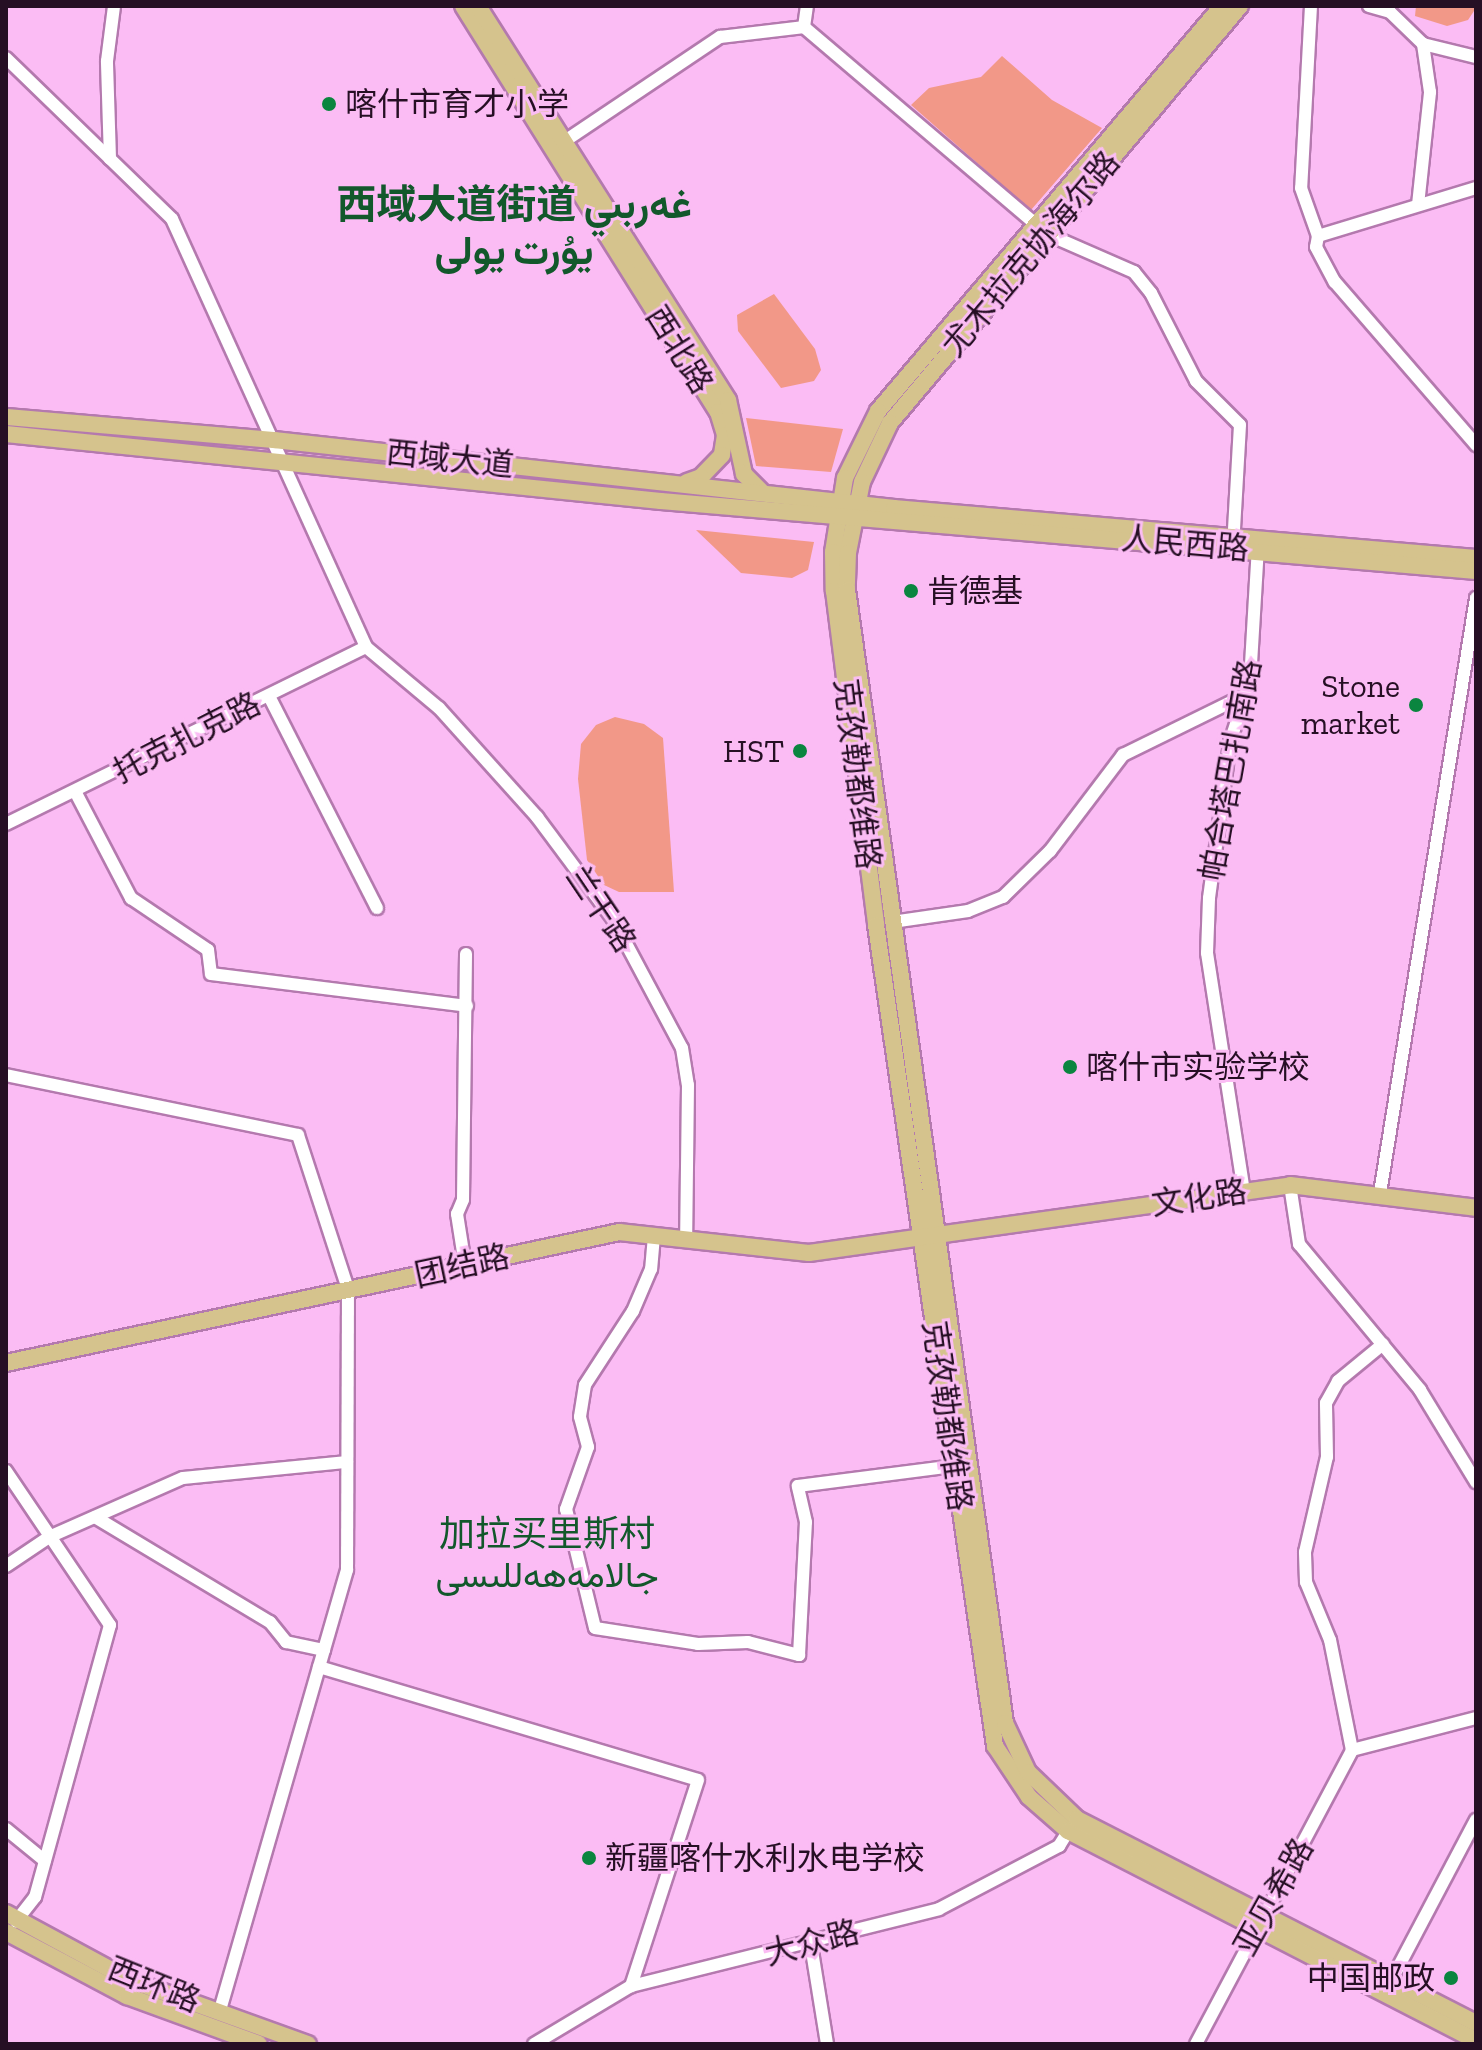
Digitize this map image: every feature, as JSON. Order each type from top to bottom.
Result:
[{"type":"main road","name":"西北路","points":[[463,6],[728,400],[744,474],[762,492]]},
{"type":"main road","name":"西北路","points":[[478,6],[723,424],[722,455],[701,477],[684,484]]},
{"type":"main road","name":"尤木拉克协海尔路","points":[[847,510],[890,423],[1222,6]]},
{"type":"main road","name":"尤木拉克协海尔路","points":[[1042,230],[1240,6]]},
{"type":"main road","name":"西域大道","points":[[6,417],[274,440],[762,492],[847,510]]},
{"type":"main road","name":"西域大道","points":[[6,434],[893,515]]},
{"type":"main road","name":"克孜勒都维路","points":[[847,510],[847,590],[962,1465],[988,1726],[1007,1772],[1046,1816],[1072,1825],[1263,1921],[1392,1979],[1476,2023]]},
{"type":"main road","name":"克孜勒都维路","points":[[847,510],[834,591],[931,1238]]},
{"type":"main road","name":"人民西路","points":[[893,515],[1234,542],[1476,571]]},
{"type":"main road","name":"人民西路","points":[[1258,545],[1476,558]]},
{"type":"main road","name":"文化路","points":[[931,1238],[1290,1185],[1380,1193],[1476,1208]]},
{"type":"main road","name":"团结路","points":[[6,1363],[619,1232],[809,1253],[931,1238]]},
{"type":"main road","name":"克孜勒都维路","points":[[1263,1921],[1476,2041]]},
{"type":"main road","name":"西环路","points":[[8,1926],[130,1980],[308,2044]]},
{"type":"main road","name":"西环路","points":[[8,1926],[127,1996],[259,2044]]},
{"type":"street","points":[[110,159],[107,61],[114,6]]},
{"type":"street","points":[[804,27],[807,6]]},
{"type":"street","points":[[1311,6],[1301,188],[1318,236],[1316,247],[1335,282],[1476,445]]},
{"type":"street","points":[[1369,6],[1390,12],[1423,44],[1476,57]]},
{"type":"street","points":[[558,146],[720,37],[804,27],[1042,230],[1134,272],[1151,293],[1196,381],[1240,425],[1234,542]]},
{"type":"street","points":[[1418,205],[1430,92],[1423,44]]},
{"type":"street","points":[[6,58],[172,219],[285,461],[366,647]]},
{"type":"street","points":[[1318,236],[1476,188]]},
{"type":"street","name":"帕合塔巴扎南路","points":[[1244,1192],[1207,953],[1226,773],[1245,695],[1258,545]]},
{"type":"street","points":[[1380,1193],[1476,598]]},
{"type":"street","name":"托克扎克路","points":[[6,824],[76,793],[366,647]]},
{"type":"street","name":"兰干路","points":[[366,647],[439,708],[537,817],[613,919],[659,1001],[682,1048],[688,1085],[686,1240]]},
{"type":"street","points":[[892,922],[968,911],[1003,897],[1050,851],[1123,755],[1245,695]]},
{"type":"street","points":[[269,696],[377,908]]},
{"type":"street","points":[[76,793],[131,898],[208,950],[211,974],[467,1006]]},
{"type":"street","points":[[465,1265],[457,1214],[463,1200],[466,954]]},
{"type":"street","points":[[6,1075],[298,1135],[348,1289],[347,1570],[220,2011]]},
{"type":"street","points":[[1290,1185],[1299,1244],[1420,1390],[1476,1482]]},
{"type":"street","points":[[654,1236],[651,1269],[633,1311],[585,1385],[580,1417],[588,1447],[566,1509],[595,1628],[698,1644],[748,1642],[799,1655],[806,1522],[798,1486],[962,1465]]},
{"type":"street","points":[[1383,1344],[1338,1381],[1326,1403],[1327,1457],[1305,1552],[1306,1582],[1330,1640],[1352,1750],[1476,1718]]},
{"type":"street","points":[[6,1566],[49,1537],[183,1478],[347,1462]]},
{"type":"street","points":[[6,1471],[110,1625],[35,1897],[8,1926]]},
{"type":"street","points":[[95,1517],[270,1622],[286,1642],[324,1650]]},
{"type":"street","points":[[319,1667],[698,1780],[631,1986]]},
{"type":"street","name":"亚贝希路","points":[[1196,2044],[1352,1750]]},
{"type":"street","points":[[1392,1979],[1476,1820]]},
{"type":"street","name":"大众路","points":[[534,2044],[631,1986],[811,1945],[939,1909],[1059,1846],[1072,1825]]},
{"type":"street","points":[[6,1829],[45,1861]]},
{"type":"street","points":[[811,1945],[827,2044]]},
{"type":"shaded area","points":[[1416,6],[1476,8],[1468,20],[1447,26],[1415,16]]},
{"type":"shaded area","points":[[1002,56],[1052,100],[1102,128],[1031,210],[911,105],[929,88],[981,77]]},
{"type":"shaded area","points":[[774,294],[815,349],[821,370],[814,381],[781,388],[738,331],[737,315]]},
{"type":"shaded area","points":[[746,418],[843,429],[831,472],[756,466]]},
{"type":"shaded area","points":[[696,530],[814,542],[808,570],[792,578],[741,573]]},
{"type":"shaded area","points":[[615,717],[644,724],[663,738],[674,892],[619,892],[604,885],[587,860],[578,779],[581,744],[596,725]]},
{"type":"place","name":"喀什市育才小学","points":[[329,104]]},
{"type":"place","name":"肯德基","points":[[911,591]]},
{"type":"place","name":"Stone market","points":[[1416,705]]},
{"type":"place","name":"HST","points":[[800,751]]},
{"type":"place","name":"喀什市实验学校","points":[[1070,1067]]},
{"type":"place","name":"新疆喀什水利水电学校","points":[[589,1858]]},
{"type":"place","name":"中国邮政","points":[[1451,1978]]},
{"type":"district","name":"西域大道街道 غەربىي يۇرت يولى","points":[[514,227]]},
{"type":"district","name":"加拉买里斯村 جالامەھەللىسى","points":[[547,1554]]}]
